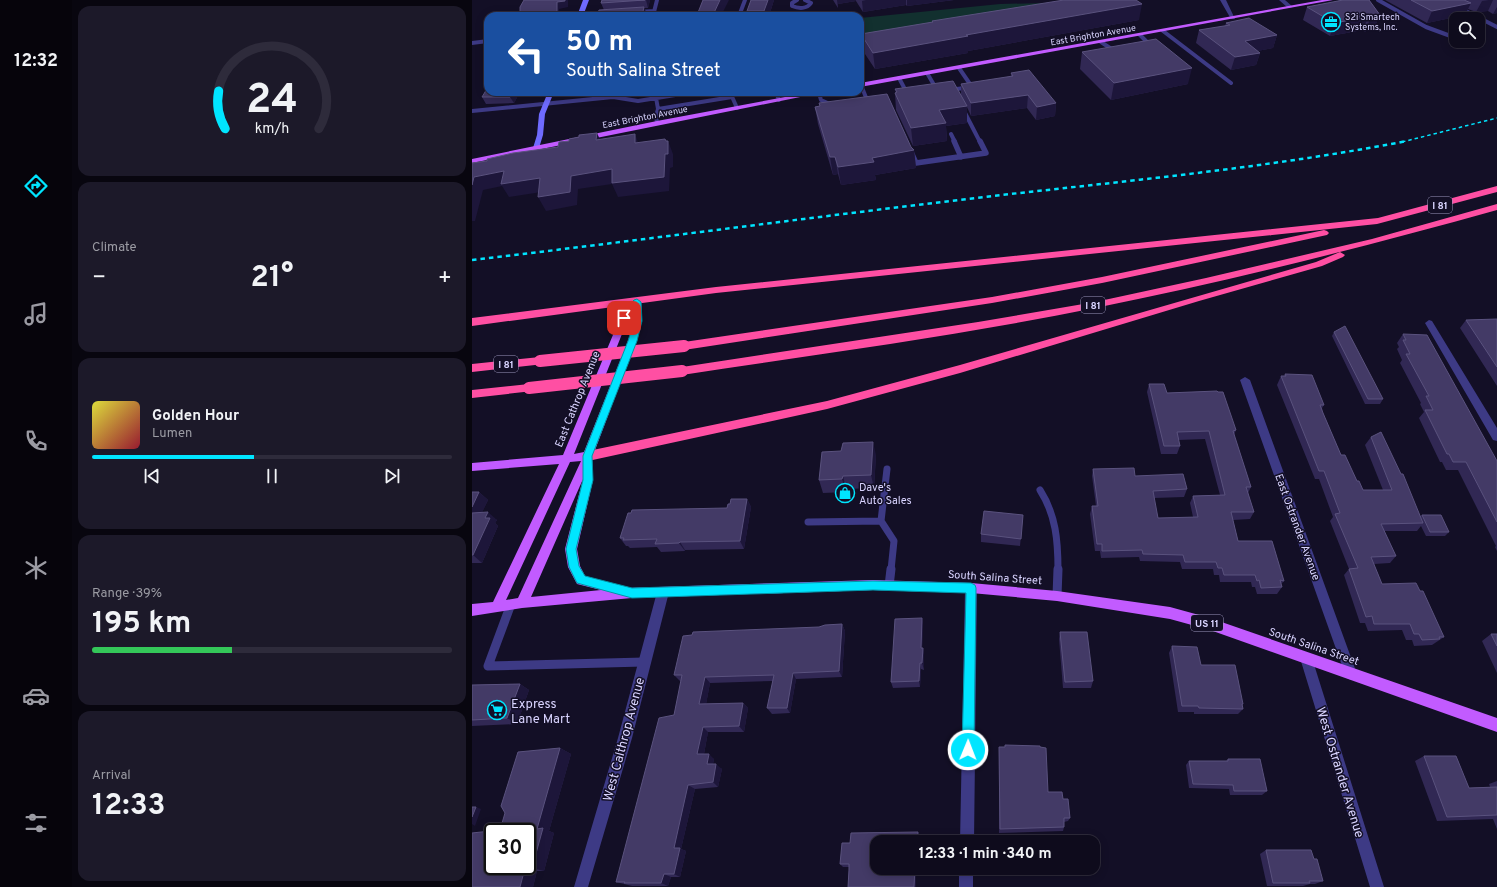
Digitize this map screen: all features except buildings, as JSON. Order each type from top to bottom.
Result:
[{"type":"highway","name":"I 81","points":[[472,368],[684,346],[895,315],[1102,280],[1384,220],[1497,189]]},
{"type":"highway","name":"I 81","points":[[472,394],[682,371],[978,326],[1087,306],[1206,281],[1374,241],[1497,208]]},
{"type":"highway","points":[[472,322],[637,302],[724,289],[1384,220]]},
{"type":"highway","points":[[588,456],[826,406],[960,369],[1318,264],[1374,241]]},
{"type":"main road","name":"East Brighton Avenue","points":[[864,84],[1330,0]]},
{"type":"main road","name":"East Brighton Avenue","points":[[472,161],[657,123],[800,96]]},
{"type":"main road","points":[[516,604],[588,456],[632,341],[638,321],[637,302]]},
{"type":"main road","name":"East Cathrop Avenue","points":[[497,606],[567,458],[624,318],[637,302]]},
{"type":"main road","points":[[472,467],[588,456]]},
{"type":"main road","points":[[588,456],[588,480],[571,549],[574,567],[581,580],[632,593]]},
{"type":"main road","name":"South Salina Street","points":[[472,610],[497,606],[632,593],[889,586],[971,588],[1057,596],[1170,613],[1210,624],[1497,725]]},
{"type":"street","points":[[582,12],[586,0]]},
{"type":"street","points":[[1223,0],[1233,18]]},
{"type":"street","points":[[1282,0],[1290,7]]},
{"type":"street","points":[[472,43],[484,42]]},
{"type":"street","points":[[536,148],[540,136],[542,114],[549,96]]},
{"type":"street","points":[[1429,323],[1497,437]]},
{"type":"street","name":"East Ostrander Avenue","points":[[1245,380],[1351,674]]},
{"type":"street","points":[[967,835],[971,588]]},
{"type":"street","name":"West Calthrop Avenue","points":[[581,887],[625,738],[644,662],[664,592]]},
{"type":"street","name":"West Ostrander Avenue","points":[[1306,658],[1377,887]]},
{"type":"street","points":[[966,875],[966,887]]},
{"type":"lane","points":[[642,12],[654,11],[657,0]]},
{"type":"lane","points":[[740,12],[745,0]]},
{"type":"lane","points":[[796,0],[792,3],[792,6],[795,8],[802,8],[810,5],[811,3],[805,0]]},
{"type":"lane","points":[[1378,0],[1419,24],[1449,35]]},
{"type":"lane","points":[[1444,0],[1497,27]]},
{"type":"lane","points":[[1163,31],[1231,83]]},
{"type":"lane","points":[[1140,35],[1150,45],[1149,48],[1143,50]]},
{"type":"lane","points":[[1101,42],[1114,51],[1120,53]]},
{"type":"lane","points":[[930,91],[954,91],[972,87],[959,68]]},
{"type":"lane","points":[[927,73],[937,90]]},
{"type":"lane","points":[[899,78],[908,94]]},
{"type":"lane","points":[[954,91],[957,98]]},
{"type":"lane","points":[[901,96],[915,93]]},
{"type":"lane","points":[[864,94],[867,100]]},
{"type":"lane","points":[[472,111],[546,105],[558,101],[613,97],[631,101],[679,96]]},
{"type":"lane","points":[[658,109],[723,96]]},
{"type":"lane","points":[[732,96],[737,108]]},
{"type":"lane","points":[[778,96],[779,100]]},
{"type":"lane","points":[[821,96],[821,100],[827,104],[836,106]]},
{"type":"lane","points":[[656,98],[658,109],[656,116],[657,123]]},
{"type":"lane","points":[[861,101],[881,100]]},
{"type":"lane","points":[[910,149],[916,163],[986,154],[961,105]]},
{"type":"lane","points":[[951,134],[961,157]]},
{"type":"lane","points":[[887,469],[881,521],[894,541],[889,586]]},
{"type":"lane","points":[[1040,490],[1049,506],[1053,519],[1059,556],[1057,596]]},
{"type":"lane","points":[[808,522],[881,521]]},
{"type":"lane","points":[[516,604],[488,666],[644,662]]},
{"type":"green space","points":[[1088,2],[951,31],[864,46],[864,18],[1000,4]]},
{"type":"railway","points":[[1403,142],[1497,118]]},
{"type":"railway","points":[[1403,142],[1407,141]]},
{"type":"railway","points":[[472,260],[984,197],[1196,173],[1302,159],[1403,142]]},
{"type":"place","name":"S2i Smartech Systems, Inc.","points":[[1331,22]]},
{"type":"place","name":"Dave's Auto Sales","points":[[845,493]]},
{"type":"place","name":"Express Lane Mart","points":[[497,710]]},
{"type":"route","points":[[624,318],[637,302],[638,321],[632,341],[588,456],[588,480],[571,549],[574,567],[581,580],[632,593],[873,585],[971,588],[968,750]]}]
